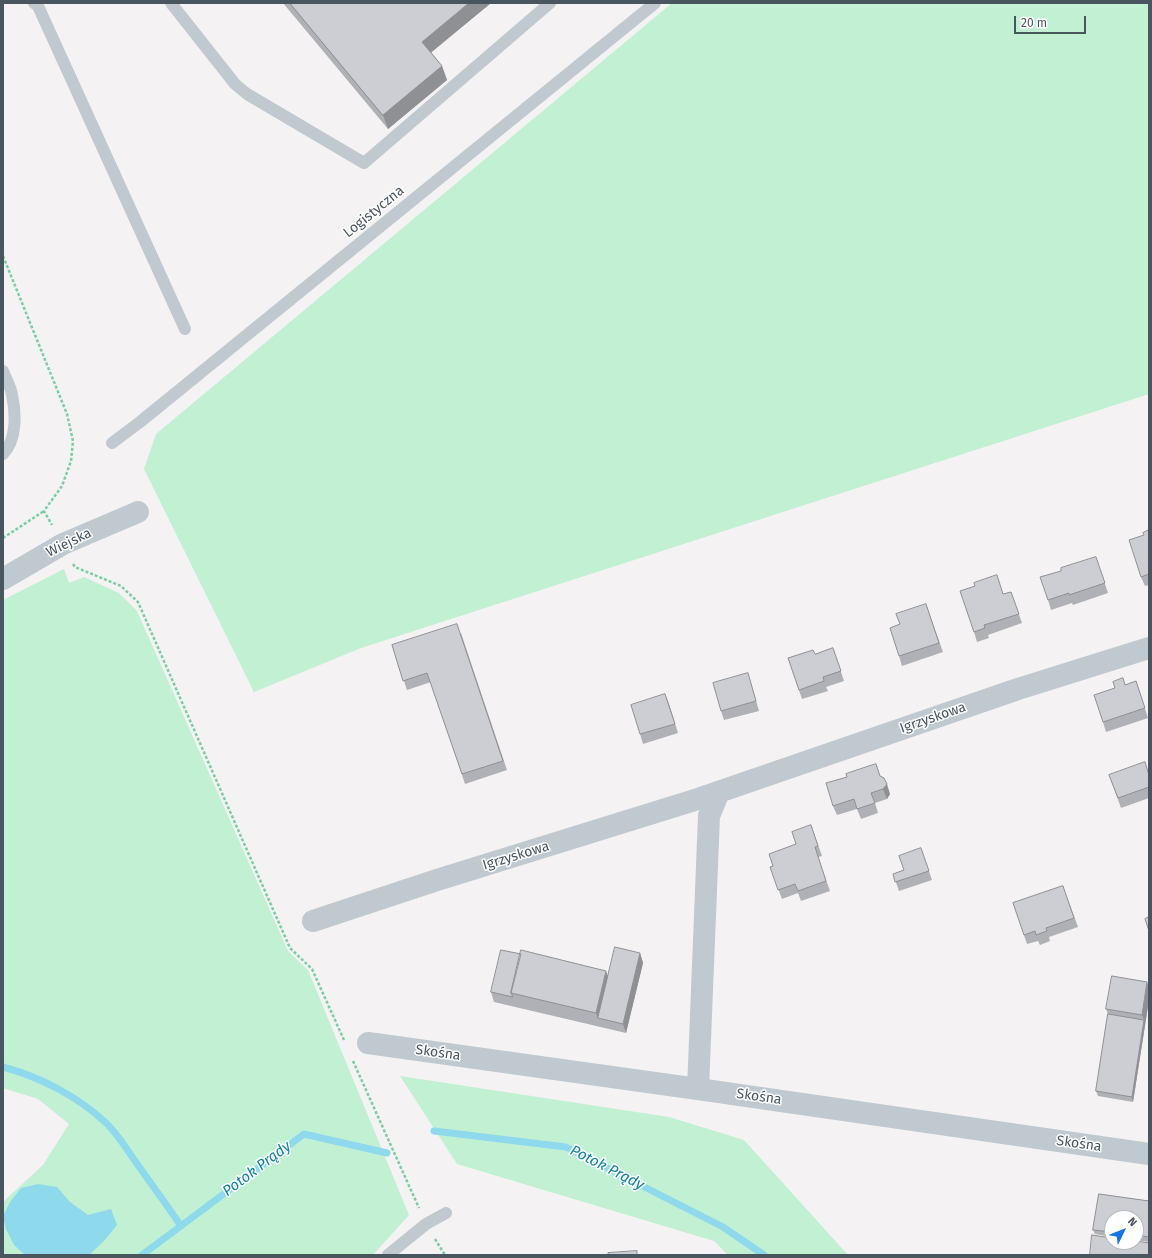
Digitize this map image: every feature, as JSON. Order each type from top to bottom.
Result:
[{"type":"street","name":"Wiejska","points":[[3,578],[63,544],[138,512]]},
{"type":"street","name":"Igrzyskowa","points":[[313,921],[444,878],[719,792],[1010,692],[1149,648]]},
{"type":"street","points":[[698,1089],[709,816],[719,792]]},
{"type":"street","name":"Skośna","points":[[368,1043],[1149,1154]]},
{"type":"lane","points":[[34,3],[38,6],[185,329]]},
{"type":"lane","points":[[171,3],[235,84],[247,94],[364,163],[550,3]]},
{"type":"lane","name":"Logistyczna","points":[[112,443],[140,422],[655,3]]},
{"type":"lane","points":[[3,371],[12,394],[15,427],[6,451],[3,454]]},
{"type":"lane","points":[[388,1255],[426,1224],[446,1213]]},
{"type":"path","points":[[3,256],[66,414],[73,440],[71,461],[62,486],[44,511],[3,538]]},
{"type":"path","points":[[44,511],[75,567],[121,586],[138,602],[290,948],[312,969],[345,1042]]},
{"type":"path","points":[[351,1057],[426,1224],[445,1255]]},
{"type":"green space","points":[[672,3],[1149,3],[1149,394],[361,648],[254,692],[144,469],[156,434]]},
{"type":"green space","points":[[64,569],[69,583],[84,577],[119,593],[137,611],[288,951],[308,970],[409,1215],[373,1255],[3,1255],[3,1202],[43,1165],[69,1124],[38,1099],[3,1088],[3,600]]},
{"type":"green space","points":[[400,1076],[669,1117],[744,1140],[848,1255],[728,1255],[714,1241],[457,1164]]},
{"type":"water","points":[[38,1184],[57,1187],[70,1202],[88,1215],[111,1209],[117,1225],[104,1241],[89,1255],[25,1255],[14,1245],[6,1229],[3,1216],[10,1202],[21,1188]]},
{"type":"building","points":[[290,3],[469,3],[422,42],[442,66],[383,115]]},
{"type":"building","points":[[1149,530],[1149,574],[1141,577],[1129,540],[1144,535],[1143,533]]},
{"type":"building","points":[[1096,557],[1105,583],[1069,595],[1069,593],[1048,600],[1040,577],[1061,571],[1061,568]]},
{"type":"building","points":[[997,575],[1003,594],[1011,592],[1019,614],[984,625],[985,628],[974,632],[960,591],[975,586],[974,583]]},
{"type":"building","points":[[926,604],[939,643],[899,656],[890,628],[900,624],[896,614]]},
{"type":"building","points":[[457,624],[503,761],[462,774],[427,673],[403,681],[392,645]]},
{"type":"building","points":[[833,648],[841,671],[823,677],[824,681],[799,690],[788,658],[813,650],[815,654]]},
{"type":"building","points":[[748,673],[756,701],[721,711],[713,683]]},
{"type":"building","points":[[1123,678],[1125,685],[1136,681],[1145,708],[1103,722],[1094,695],[1115,688],[1113,682]]},
{"type":"building","points":[[665,694],[675,724],[640,734],[631,705]]},
{"type":"building","points":[[1145,762],[1149,775],[1149,787],[1118,798],[1109,775]]},
{"type":"building","points":[[876,764],[880,776],[884,778],[887,784],[883,789],[871,793],[875,803],[857,809],[854,799],[833,806],[826,783],[847,777],[846,774]]},
{"type":"building","points":[[811,825],[818,846],[815,847],[826,881],[798,891],[795,884],[778,890],[770,867],[773,866],[769,854],[796,844],[792,832]]},
{"type":"building","points":[[921,848],[929,871],[895,882],[893,874],[904,870],[899,856]]},
{"type":"building","points":[[1063,886],[1074,918],[1046,928],[1047,931],[1036,935],[1035,931],[1024,935],[1013,903]]},
{"type":"building","points":[[1149,917],[1149,931],[1145,919]]},
{"type":"building","points":[[615,947],[640,953],[623,1024],[598,1018]]},
{"type":"building","points":[[501,950],[521,954],[511,993],[513,997],[491,992]]},
{"type":"building","points":[[521,950],[606,971],[596,1013],[511,993]]},
{"type":"building","points":[[1112,976],[1147,982],[1142,1015],[1106,1009]]},
{"type":"building","points":[[1108,1014],[1144,1020],[1132,1097],[1096,1091]]},
{"type":"building","points":[[1099,1194],[1149,1201],[1149,1237],[1144,1236],[1144,1210],[1104,1210],[1104,1231],[1093,1230]]},
{"type":"building","points":[[1092,1235],[1104,1237],[1104,1250],[1144,1250],[1144,1242],[1149,1243],[1149,1255],[1090,1255]]},
{"type":"building","points":[[637,1251],[637,1255],[608,1255],[608,1253]]},
{"type":"waterway","points":[[3,1067],[31,1076],[57,1088],[82,1104],[105,1122],[121,1141],[181,1226]]},
{"type":"waterway","name":"Potok Prądy","points":[[434,1131],[566,1147],[723,1227],[764,1255]]},
{"type":"waterway","name":"Potok Prądy","points":[[142,1255],[304,1134],[387,1153]]}]
